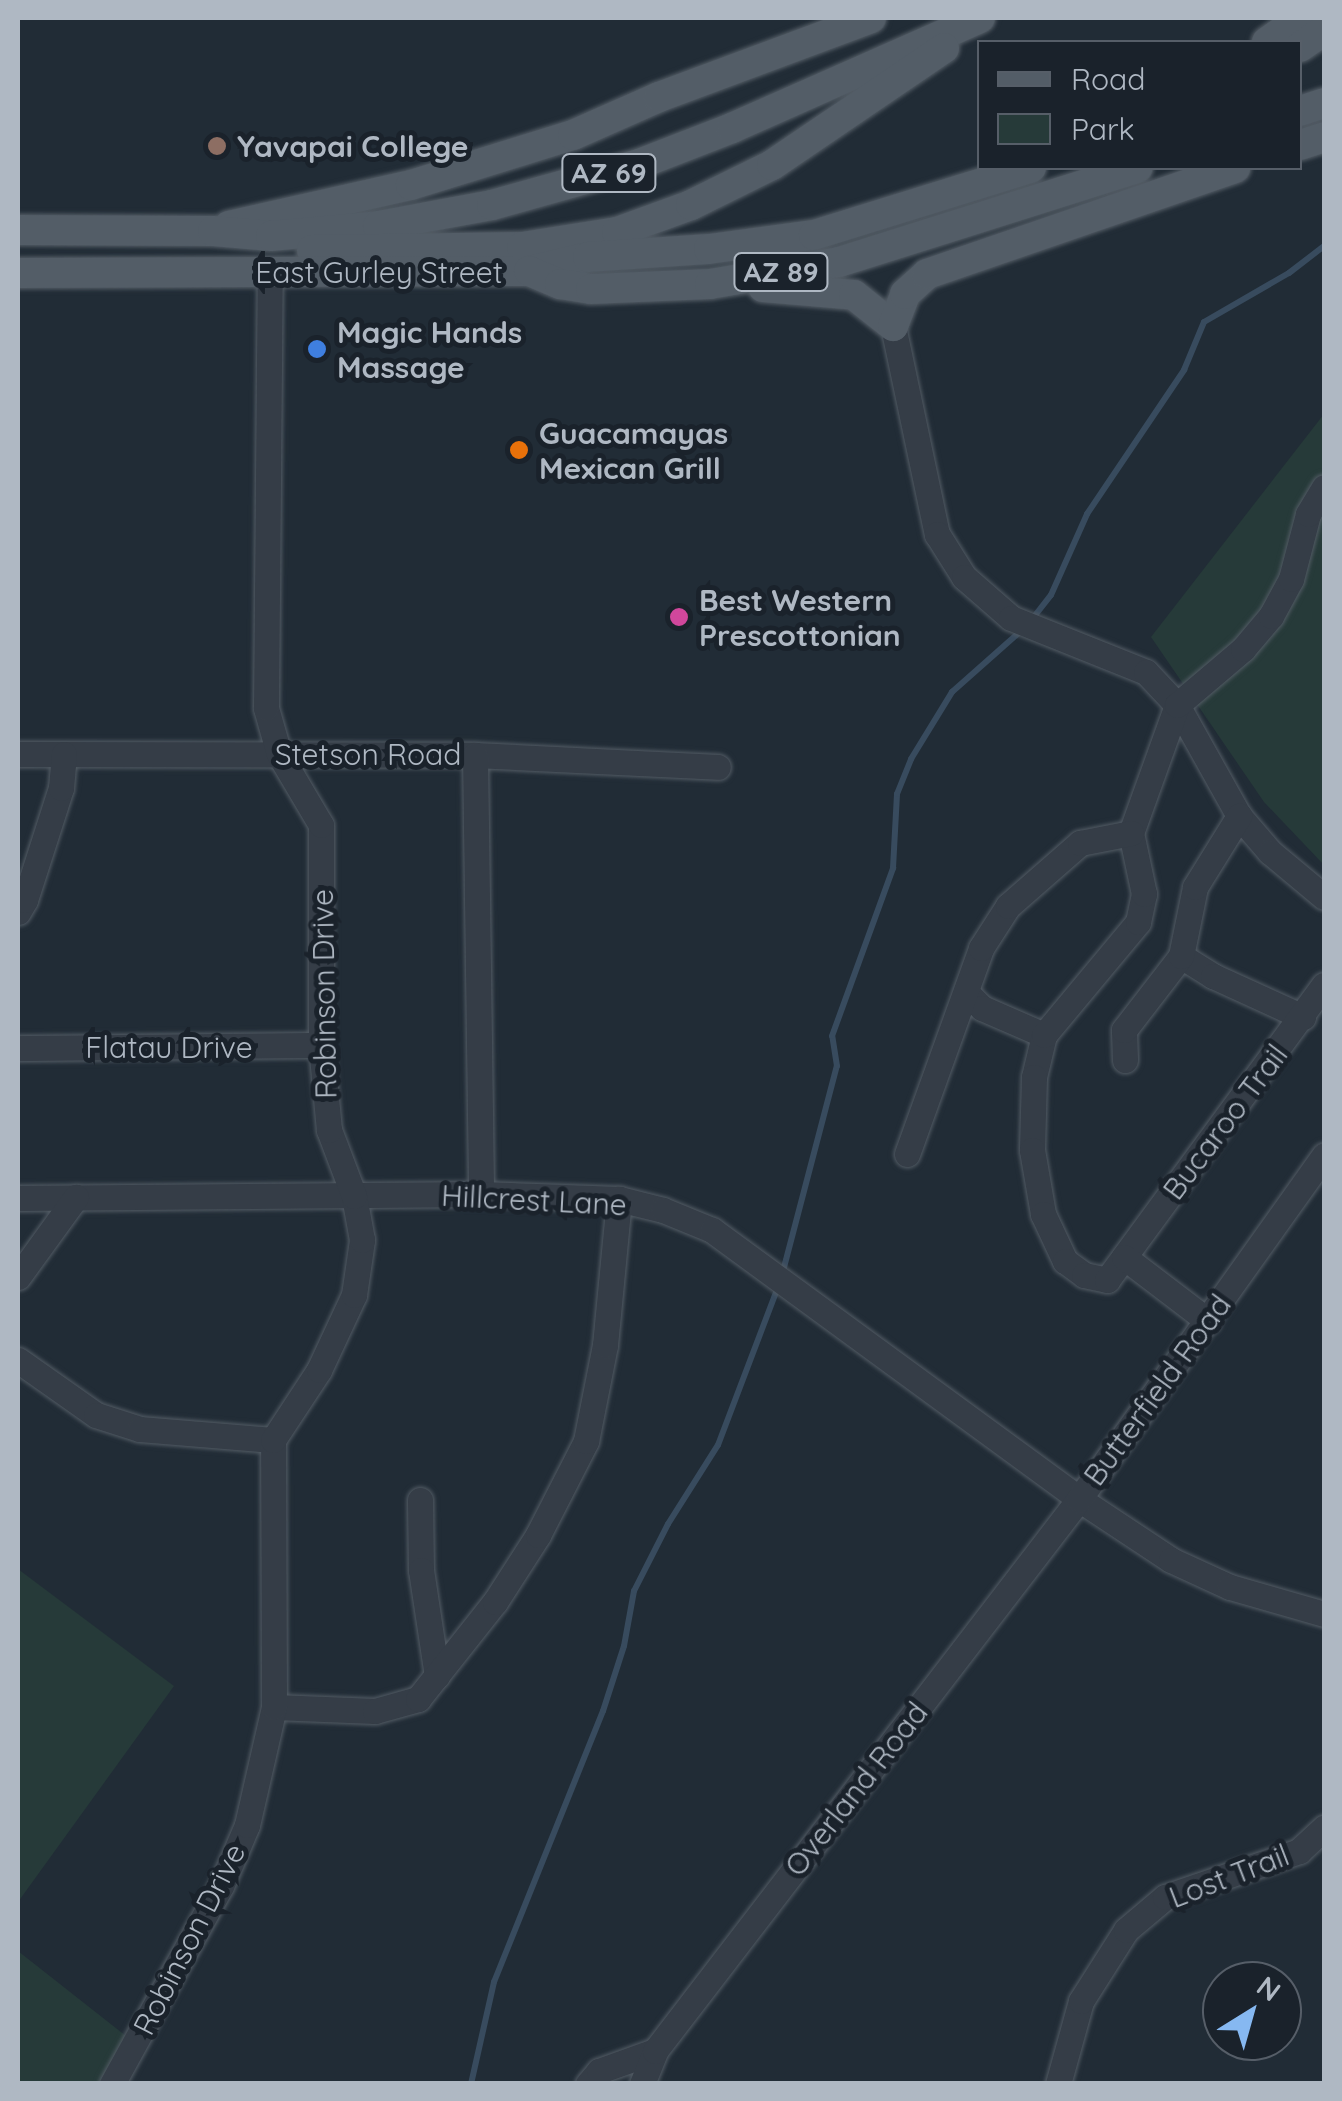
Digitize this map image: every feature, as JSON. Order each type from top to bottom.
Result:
[{"type":"main road","points":[[18,230],[213,231],[259,216],[412,185],[573,135],[658,97],[871,18]]},
{"type":"main road","name":"AZ 69","points":[[213,231],[271,236],[378,226],[567,186],[732,128],[980,18]]},
{"type":"main road","points":[[186,274],[264,251],[522,247],[617,232],[691,205],[772,165],[947,46],[1000,18]]},
{"type":"main road","points":[[1271,40],[1301,18]]},
{"type":"main road","points":[[1302,46],[1324,30]]},
{"type":"main road","points":[[529,271],[588,257],[709,250],[814,235],[1025,170]]},
{"type":"main road","name":"AZ 89","points":[[1028,206],[1091,170]]},
{"type":"main road","points":[[1028,206],[1132,170]]},
{"type":"main road","points":[[710,284],[843,292],[865,301],[893,326],[905,294],[928,274],[1229,170]]},
{"type":"main road","name":"East Gurley Street","points":[[18,274],[529,271],[560,284],[592,289],[710,284],[840,262],[1028,206]]},
{"type":"street","name":"Robinson Drive","points":[[112,2084],[221,1886],[247,1826],[274,1706],[272,1440],[319,1370],[354,1294],[362,1240],[354,1196],[329,1130],[321,1045],[321,825],[280,754],[266,708],[270,273]]},
{"type":"street","points":[[893,326],[936,534],[964,577],[1011,618],[1146,672],[1177,706],[1239,816],[1270,852],[1324,897]]},
{"type":"street","points":[[1208,1321],[1124,1257],[1107,1280],[1084,1275],[1064,1261],[1043,1214],[1032,1150],[1034,1078],[1044,1035],[1138,922],[1144,894],[1131,833],[1177,706],[1244,649],[1271,616],[1291,579],[1308,514],[1324,487]]},
{"type":"street","name":"Stetson Road","points":[[18,754],[475,755],[718,767]]},
{"type":"street","points":[[18,912],[26,900],[61,788],[64,754]]},
{"type":"street","points":[[475,755],[481,1194]]},
{"type":"street","points":[[1126,1060],[1124,1030],[1181,956],[1195,887],[1239,816]]},
{"type":"street","points":[[907,1154],[982,948],[1008,906],[1080,843],[1131,833]]},
{"type":"street","points":[[1181,956],[1213,976],[1303,1017]]},
{"type":"street","name":"Bucaroo Trail","points":[[1124,1257],[1324,985]]},
{"type":"street","points":[[967,994],[982,1008],[1044,1035]]},
{"type":"street","name":"Flatau Drive","points":[[18,1048],[321,1045]]},
{"type":"street","name":"Butterfield Road","points":[[1324,1155],[1079,1499],[1172,1560],[1230,1588],[1324,1614]]},
{"type":"street","name":"Hillcrest Lane","points":[[18,1198],[481,1194],[619,1199],[663,1210],[712,1230],[1079,1499]]},
{"type":"street","points":[[18,1277],[76,1197]]},
{"type":"street","points":[[274,1706],[375,1711],[418,1699],[517,1568],[586,1441],[605,1345],[619,1199]]},
{"type":"street","points":[[18,1360],[96,1415],[140,1429],[272,1440]]},
{"type":"street","name":"Overland Road","points":[[642,2084],[654,2051],[1079,1499]]},
{"type":"street","points":[[420,1500],[420,1570],[437,1676]]},
{"type":"street","name":"Lost Trail","points":[[1058,2084],[1081,2001],[1126,1930],[1165,1897],[1299,1851],[1324,1828]]},
{"type":"street","points":[[588,2084],[599,2071],[654,2051]]},
{"type":"green space","points":[[1324,414],[1324,865],[1264,802],[1151,637]]},
{"type":"green space","points":[[18,1569],[174,1686],[18,1902]]},
{"type":"green space","points":[[18,1951],[126,2036],[101,2083],[18,2083]]},
{"type":"waterway","points":[[1033,618],[1051,595],[1087,514],[1184,370],[1204,322],[1289,273],[1324,246]]},
{"type":"waterway","points":[[782,1275],[837,1066],[832,1036],[893,868],[897,794],[911,759],[952,692],[1021,631]]},
{"type":"waterway","points":[[471,2084],[494,1982],[603,1711],[624,1646],[634,1591],[668,1524],[718,1445],[778,1287]]},
{"type":"place","name":"Yavapai College","points":[[217,146]]},
{"type":"place","name":"Magic Hands Massage","points":[[317,349]]},
{"type":"place","name":"Guacamayas Mexican Grill","points":[[519,450]]},
{"type":"place","name":"Best Western Prescottonian","points":[[679,617]]}]
